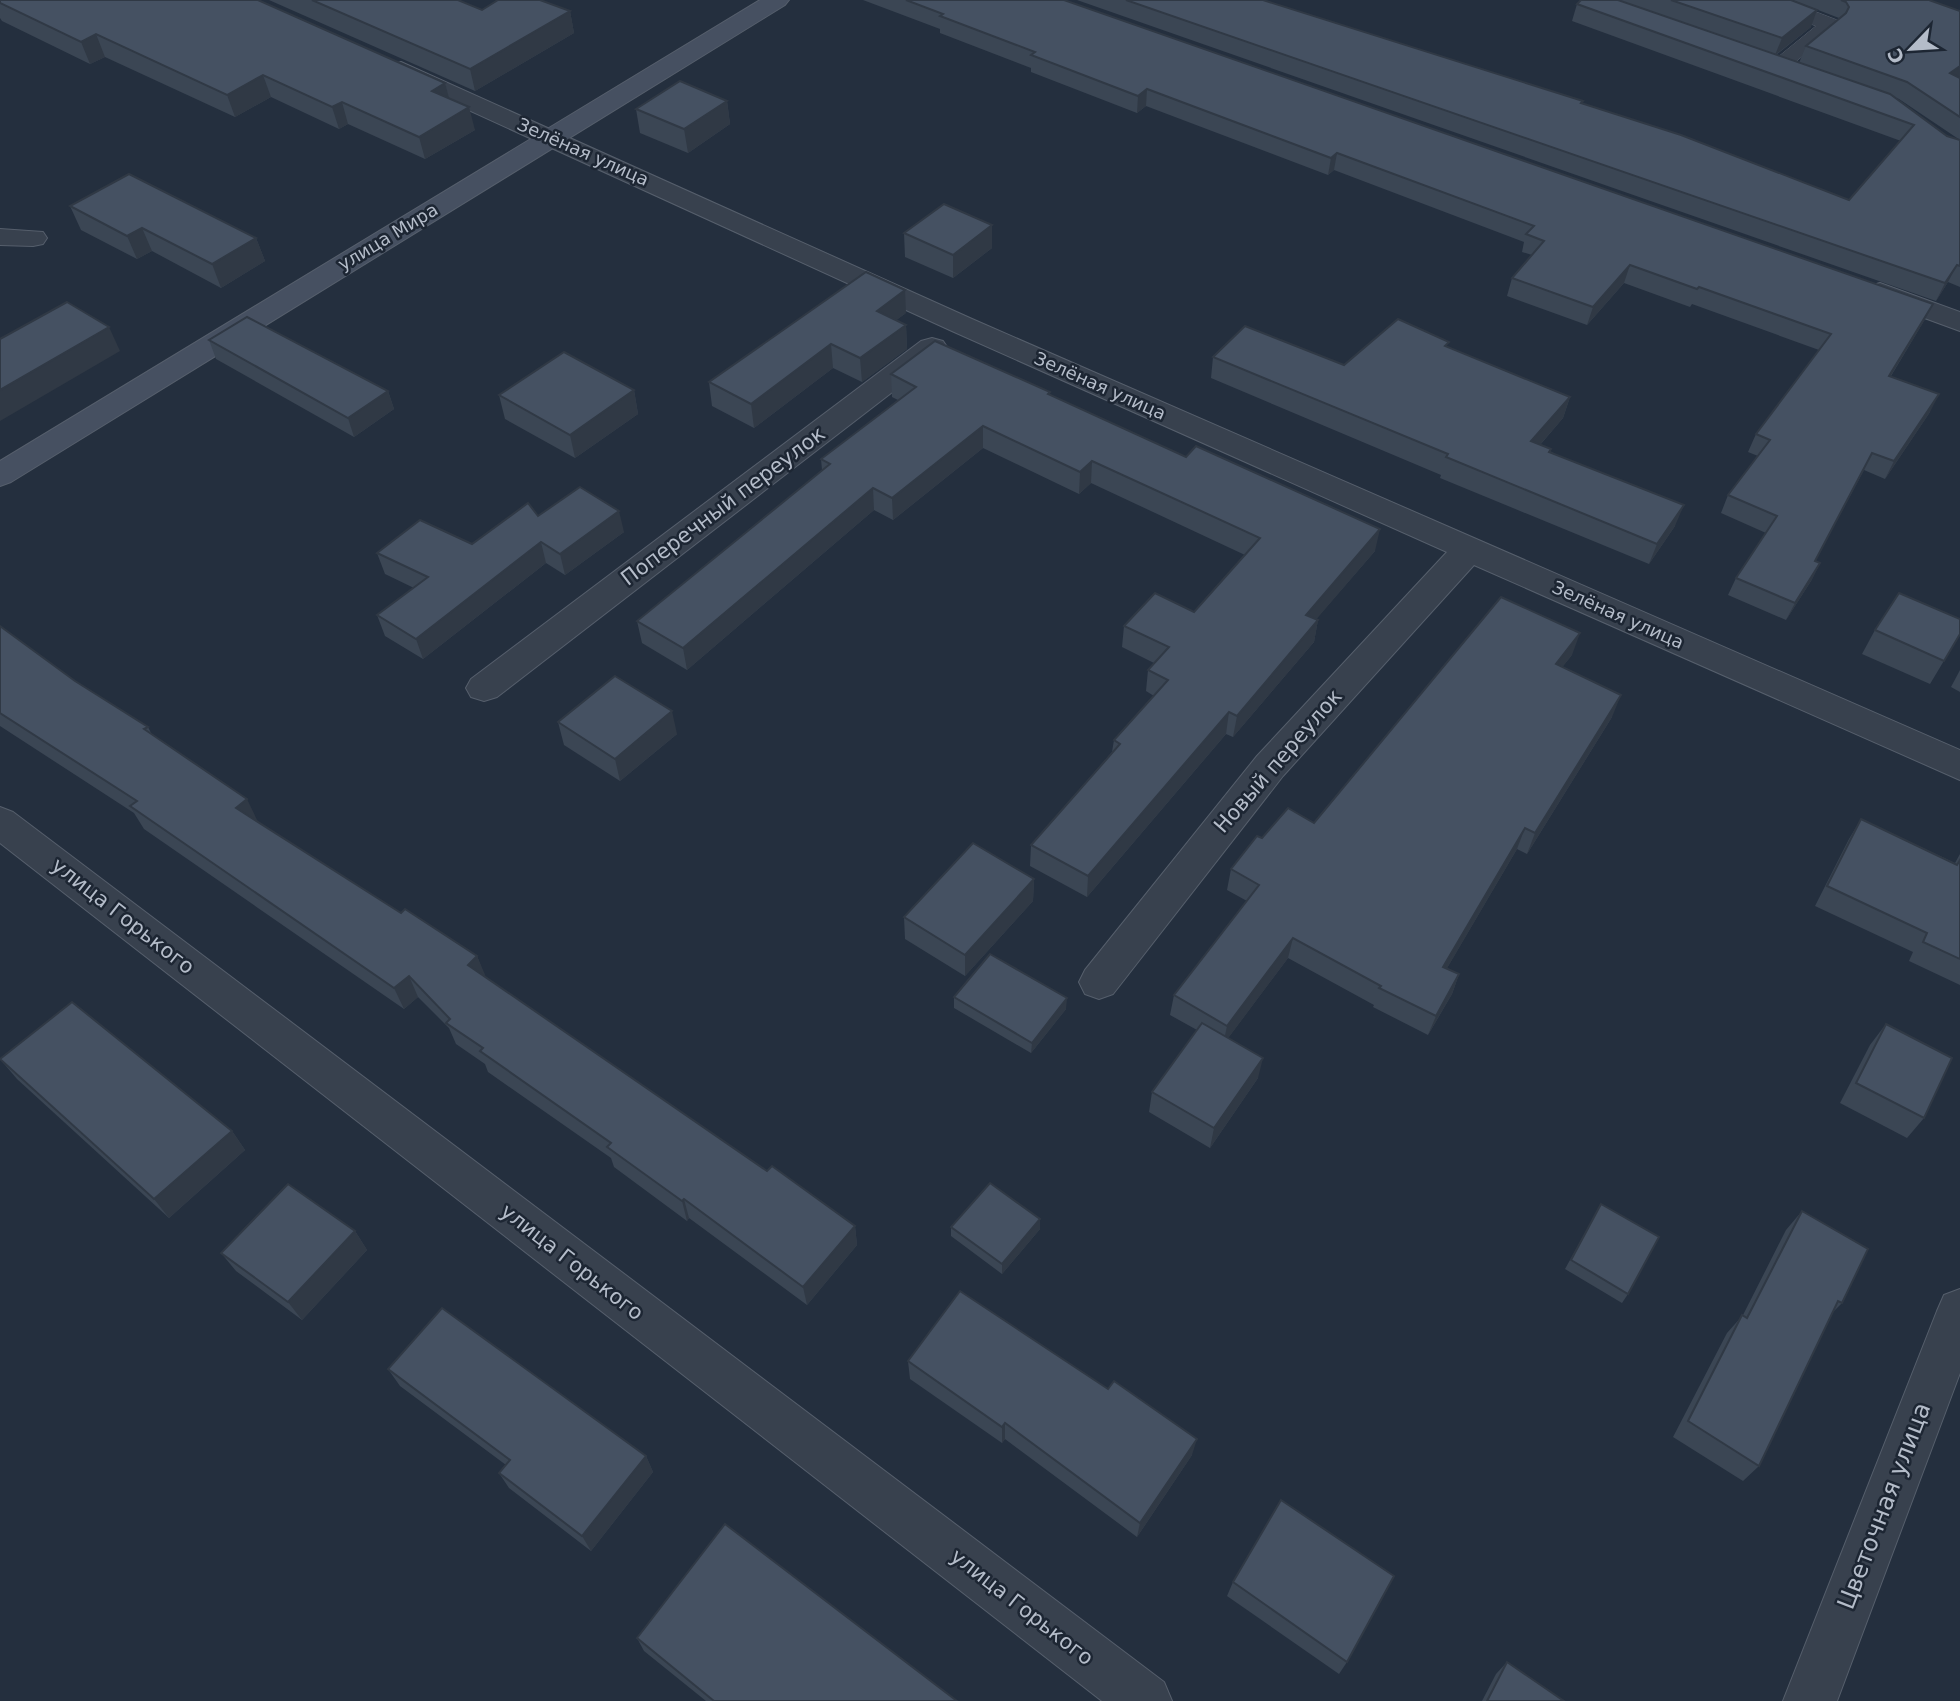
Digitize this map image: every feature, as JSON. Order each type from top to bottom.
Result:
[{"type":"main road","name":"улица Мира","points":[[0,475],[777,0]]},
{"type":"street","name":"Зелёная улица","points":[[377,60],[962,325],[1960,766]]},
{"type":"street","points":[[0,237],[33,238]]},
{"type":"street","points":[[1859,285],[1960,322]]},
{"type":"street","name":"Поперечный переулок","points":[[484,688],[962,325]]},
{"type":"street","name":"Новый переулок","points":[[1099,982],[1270,766],[1469,549]]},
{"type":"street","name":"улица Горького","points":[[0,822],[1145,1701]]},
{"type":"street","name":"Цветочная улица","points":[[1810,1701],[1960,1311]]},
{"type":"lane","points":[[1767,0],[1830,24],[1779,66]]},
{"type":"lane","points":[[1754,57],[1804,75]]},
{"type":"building","points":[[0,0],[258,0],[445,83],[432,91],[469,107],[419,137],[342,102],[332,107],[263,75],[227,95],[96,34],[81,42],[0,3]]},
{"type":"building","points":[[312,0],[458,0],[482,10],[498,0],[540,0],[570,11],[470,69]]},
{"type":"building","points":[[906,0],[1064,0],[1933,304],[1889,376],[1939,394],[1894,461],[1872,453],[1815,561],[1820,563],[1795,603],[1736,578],[1777,516],[1728,495],[1770,440],[1756,434],[1831,334],[1630,265],[1593,307],[1512,278],[1544,241],[1526,234],[1534,226],[1337,153],[1331,158],[1147,89],[1138,96],[1031,55],[1035,52],[940,16],[943,14]]},
{"type":"building","points":[[1126,0],[1263,0],[1583,101],[1581,103],[1681,135],[1849,200],[1914,125],[1577,4],[1581,0],[1618,0],[1890,94],[1947,136],[1960,140],[1960,266],[1957,265],[1945,283]]},
{"type":"building","points":[[1671,0],[1791,0],[1817,10],[1782,38]]},
{"type":"building","points":[[1841,0],[1929,0],[1960,11],[1960,66],[1950,73],[1960,78],[1960,117],[1907,82],[1806,46],[1846,13],[1849,7]]},
{"type":"building","points":[[680,81],[727,101],[684,129],[636,109]]},
{"type":"building","points":[[129,174],[256,238],[212,264],[142,228],[127,236],[70,206]]},
{"type":"building","points":[[944,204],[992,225],[953,255],[904,233]]},
{"type":"building","points":[[866,272],[905,290],[877,311],[906,325],[860,358],[831,344],[751,404],[709,382]]},
{"type":"building","points":[[67,302],[109,327],[0,390],[0,339]]},
{"type":"building","points":[[247,317],[388,391],[348,418],[209,340]]},
{"type":"building","points":[[1398,319],[1449,342],[1445,346],[1570,397],[1531,441],[1551,449],[1549,452],[1684,505],[1657,544],[1213,357],[1245,326],[1344,365]]},
{"type":"building","points":[[935,341],[1186,457],[1196,446],[1380,529],[1306,615],[1318,620],[1237,716],[1229,712],[1088,876],[1031,845],[1120,744],[1114,740],[1168,680],[1148,670],[1169,647],[1124,626],[1155,593],[1194,612],[1260,538],[1092,461],[1080,472],[983,426],[892,498],[873,488],[683,648],[637,621],[830,464],[821,459],[916,387],[891,374]]},
{"type":"building","points":[[564,352],[634,390],[570,435],[499,395]]},
{"type":"building","points":[[580,487],[619,511],[560,554],[541,542],[416,639],[377,615],[428,577],[377,553],[420,520],[472,544],[528,503],[538,516]]},
{"type":"building","points":[[1899,593],[1960,619],[1960,634],[1944,661],[1875,630]]},
{"type":"building","points":[[1501,597],[1580,633],[1556,664],[1621,695],[1535,833],[1525,828],[1443,967],[1459,974],[1436,1016],[1379,988],[1381,986],[1293,938],[1227,1026],[1174,995],[1259,885],[1231,869],[1257,836],[1262,838],[1288,808],[1314,823]]},
{"type":"building","points":[[0,626],[75,681],[148,727],[144,729],[247,799],[236,808],[401,913],[405,909],[477,956],[468,965],[767,1171],[772,1166],[855,1226],[803,1287],[684,1199],[682,1201],[607,1147],[611,1143],[480,1051],[483,1048],[446,1023],[450,1019],[409,976],[394,988],[130,806],[137,801],[0,713]]},
{"type":"building","points":[[615,676],[672,711],[615,759],[558,722]]},
{"type":"building","points":[[1861,819],[1957,865],[1960,860],[1960,959],[1923,942],[1927,933],[1827,886]]},
{"type":"building","points":[[973,843],[1034,879],[965,955],[904,917]]},
{"type":"building","points":[[990,954],[1067,998],[1032,1043],[954,997]]},
{"type":"building","points":[[72,1002],[232,1131],[154,1199],[0,1059]]},
{"type":"building","points":[[1202,1023],[1263,1058],[1214,1128],[1152,1092]]},
{"type":"building","points":[[1886,1024],[1952,1058],[1924,1118],[1856,1083]]},
{"type":"building","points":[[990,1183],[1040,1219],[1002,1264],[951,1227]]},
{"type":"building","points":[[288,1184],[355,1231],[288,1302],[221,1253]]},
{"type":"building","points":[[1601,1204],[1659,1237],[1628,1294],[1571,1260]]},
{"type":"building","points":[[1802,1211],[1868,1249],[1842,1303],[1838,1301],[1759,1466],[1688,1421],[1742,1315],[1747,1318]]},
{"type":"building","points":[[960,1291],[1108,1389],[1114,1381],[1197,1439],[1140,1523],[1005,1423],[1002,1427],[908,1361]]},
{"type":"building","points":[[442,1308],[646,1456],[582,1536],[499,1473],[510,1460],[388,1369]]},
{"type":"building","points":[[1281,1500],[1394,1576],[1347,1662],[1233,1582]]},
{"type":"building","points":[[725,1524],[957,1701],[714,1701],[637,1638]]},
{"type":"building","points":[[1507,1662],[1564,1701],[1487,1701]]}]
